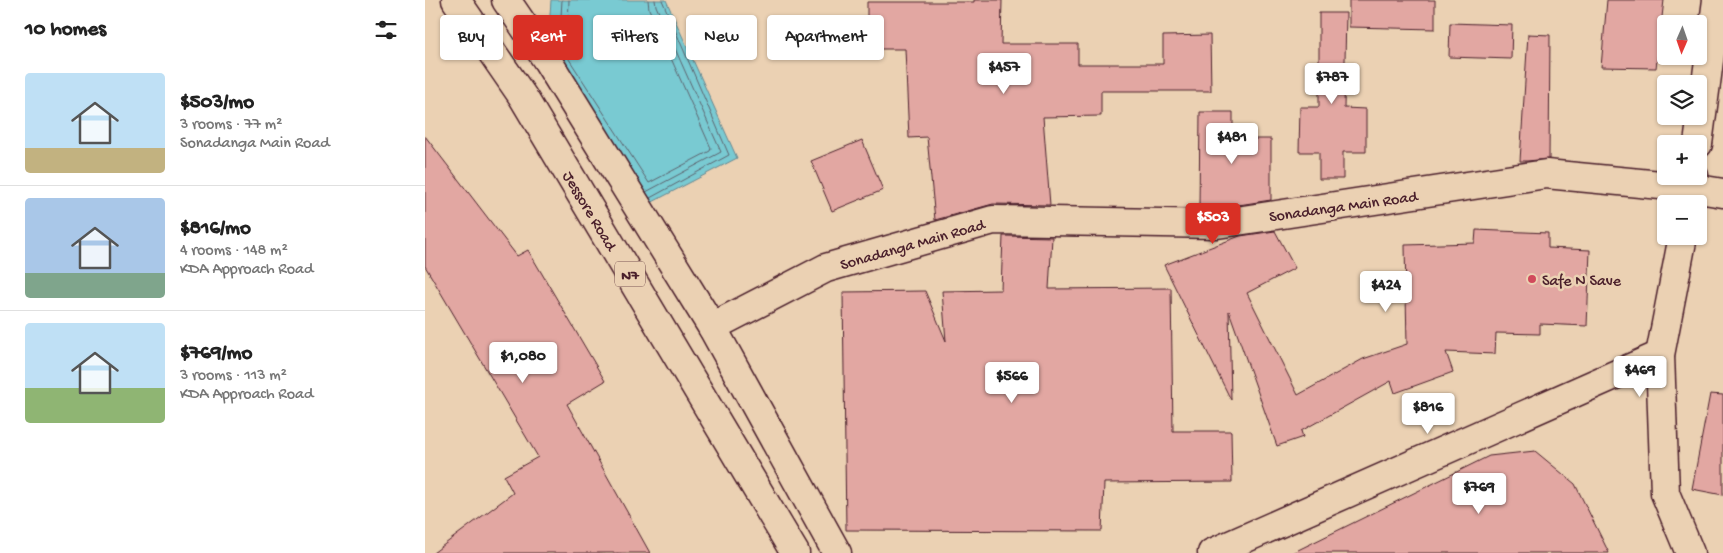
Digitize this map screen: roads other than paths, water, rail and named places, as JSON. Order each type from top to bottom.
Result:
[{"type":"main road","name":"Jessore Road","points":[[457,0],[523,97],[795,553]]},
{"type":"main road","name":"N7","points":[[506,0],[547,60],[712,327],[837,553]]},
{"type":"main road","points":[[1699,135],[1717,0]]},
{"type":"main road","name":"Sonadanga Main Road","points":[[712,327],[826,268],[993,220],[1217,224],[1546,174],[1723,193]]},
{"type":"main road","points":[[1681,245],[1660,355],[1665,493],[1690,553]]},
{"type":"main road","points":[[1212,553],[1660,355]]},
{"type":"water","points":[[551,0],[666,0],[673,15],[593,15],[593,60],[676,60],[676,22],[686,45],[686,60],[693,60],[737,158],[641,208],[547,60],[583,60],[583,15],[550,15]]},
{"type":"place","name":"Safe N Save","points":[[1532,279]]}]
